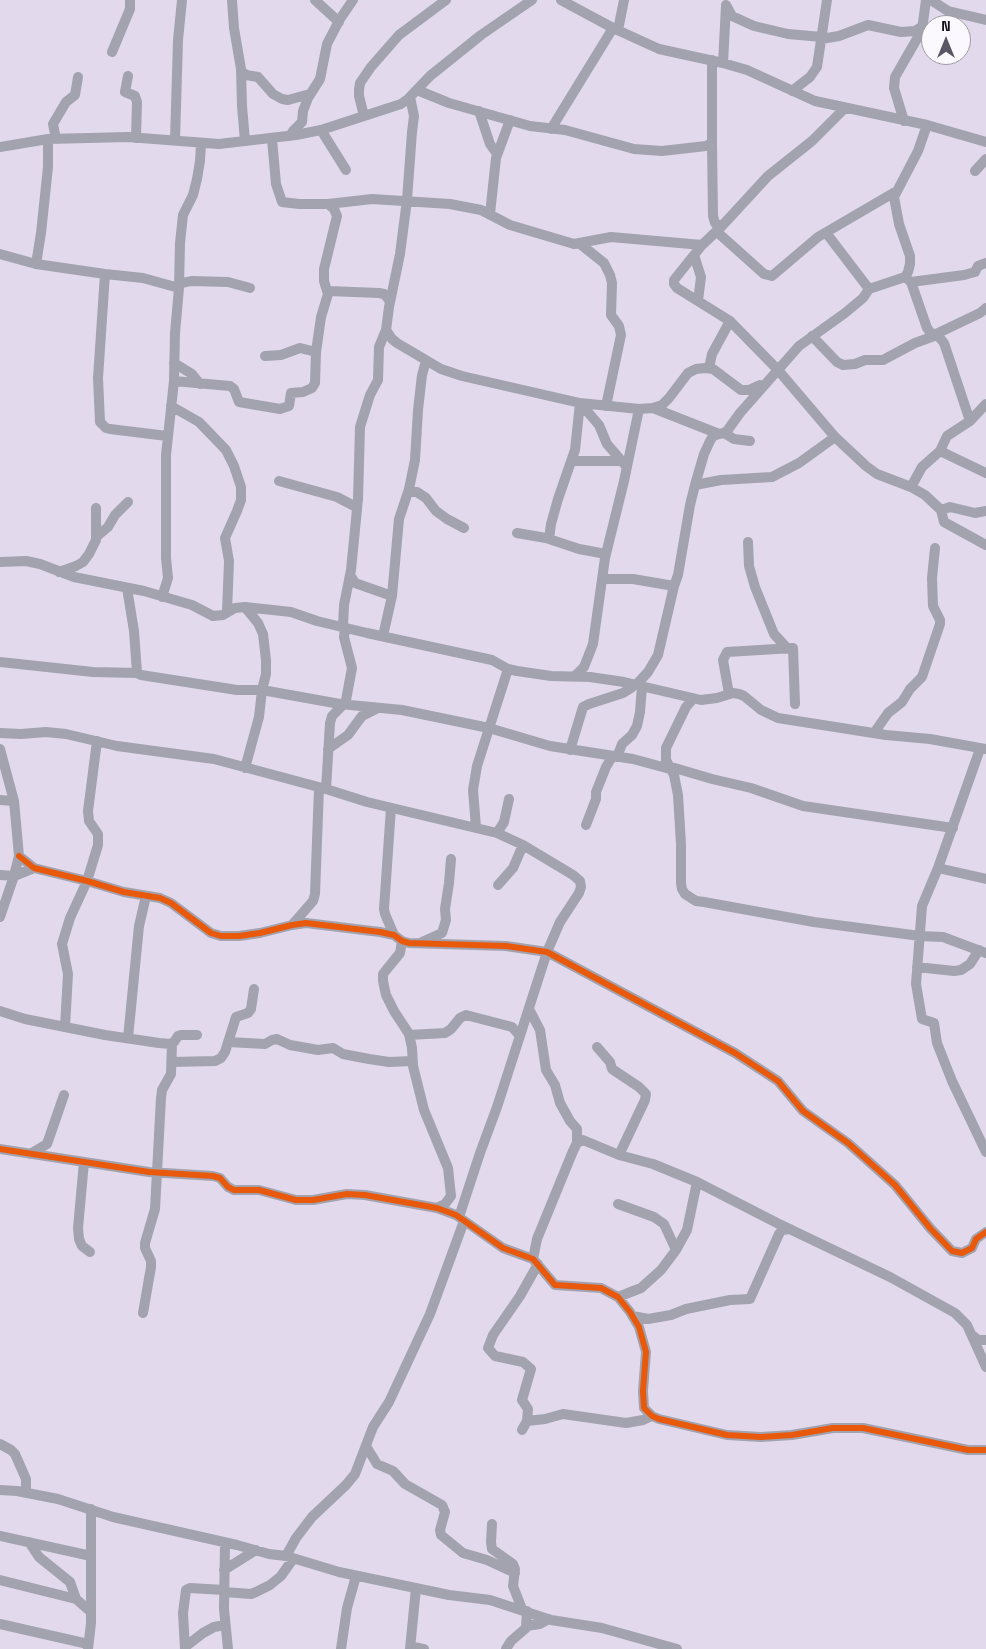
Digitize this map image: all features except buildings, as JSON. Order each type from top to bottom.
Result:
[{"type":"street","points":[[112,52],[130,9],[130,0]]},
{"type":"street","points":[[175,140],[178,40],[182,0]]},
{"type":"street","points":[[232,0],[234,28],[241,71],[245,142]]},
{"type":"street","points":[[315,0],[339,22]]},
{"type":"street","points":[[290,136],[302,122],[303,111],[310,94],[320,79],[326,48],[353,0]]},
{"type":"street","points":[[364,116],[359,90],[360,83],[371,67],[385,48],[399,35],[446,0]]},
{"type":"street","points":[[0,147],[52,139],[136,138],[220,144],[272,139],[321,130],[401,104],[430,76],[481,35],[532,0]]},
{"type":"street","points":[[561,0],[615,29],[659,49],[712,60],[747,70],[815,101],[928,125],[986,142]]},
{"type":"street","points":[[551,129],[615,29],[624,0]]},
{"type":"street","points":[[792,90],[810,77],[817,67],[827,0]]},
{"type":"street","points":[[924,15],[926,0]]},
{"type":"street","points":[[931,0],[948,11],[986,20]]},
{"type":"street","points":[[726,2],[732,16],[754,26],[788,34],[822,38],[839,36],[868,25],[902,32],[915,31],[921,27]]},
{"type":"street","points":[[723,63],[726,2]]},
{"type":"street","points":[[904,120],[894,88],[895,77],[921,30]]},
{"type":"street","points":[[712,60],[713,216],[719,229],[764,274],[769,276],[782,269],[818,237],[827,234],[895,192],[901,185],[918,151],[928,125]]},
{"type":"street","points":[[241,71],[246,75],[256,76],[273,94],[282,99],[288,100],[310,94]]},
{"type":"street","points":[[128,76],[125,92],[135,96],[137,102],[136,138]]},
{"type":"street","points":[[36,264],[53,124],[66,102],[75,95],[78,77]]},
{"type":"street","points":[[413,94],[530,126],[565,130],[634,148],[653,150],[683,149],[706,146],[712,143]]},
{"type":"street","points":[[292,925],[313,901],[315,894],[323,788],[331,719],[344,703],[352,668],[344,642],[344,626],[345,598],[350,575],[358,499],[360,427],[370,394],[378,380],[379,347],[386,330],[400,254],[407,200],[414,116],[413,94]]},
{"type":"street","points":[[845,108],[812,141],[768,176],[702,245],[674,280],[674,284],[677,288],[730,322],[778,370],[835,437],[877,474],[911,487],[925,495],[941,510],[944,522],[986,545]]},
{"type":"street","points":[[478,111],[490,144],[498,154]]},
{"type":"street","points":[[490,214],[498,154],[510,120]]},
{"type":"street","points":[[321,130],[346,170]]},
{"type":"street","points":[[272,139],[276,184],[282,202],[328,204],[372,198],[407,200],[469,207],[490,214],[510,225],[568,243],[579,243],[611,237],[702,245]]},
{"type":"street","points":[[162,597],[168,578],[165,511],[167,436],[174,381],[183,215],[197,179],[200,144]]},
{"type":"street","points":[[976,170],[986,159]]},
{"type":"street","points":[[895,192],[894,197],[899,224],[910,256],[908,279],[927,328],[944,343],[970,421]]},
{"type":"street","points":[[174,381],[233,387],[237,399],[241,403],[273,408],[286,408],[289,406],[291,393],[308,391],[314,385],[321,317],[328,297],[328,290],[324,281],[324,269],[336,216],[334,209],[328,204]]},
{"type":"street","points":[[827,234],[869,290]]},
{"type":"street","points":[[579,243],[604,263],[610,275],[612,283],[611,315],[619,326],[621,335],[606,406]]},
{"type":"street","points":[[0,254],[36,264],[144,278],[179,286],[192,281],[228,282],[250,288]]},
{"type":"street","points":[[694,255],[701,277],[698,301]]},
{"type":"street","points":[[570,750],[583,707],[623,693],[638,685],[658,655],[678,575],[695,485],[704,454],[713,436],[727,432],[740,413],[799,346],[845,314],[869,290],[908,279],[971,274],[975,272],[978,266],[986,263]]},
{"type":"street","points":[[105,274],[98,378],[100,422],[110,429],[167,436]]},
{"type":"street","points":[[328,290],[379,293],[384,294],[390,301]]},
{"type":"street","points":[[812,336],[837,362],[843,365],[855,364],[865,360],[882,360],[915,343],[984,313]]},
{"type":"street","points":[[709,368],[714,349],[730,322]]},
{"type":"street","points":[[386,330],[392,339],[441,369],[462,376],[580,404],[639,409],[653,408],[662,405],[690,371],[709,368],[741,390],[749,390],[760,385],[763,386]]},
{"type":"street","points":[[265,356],[281,354],[300,348],[316,352]]},
{"type":"street","points":[[383,636],[392,596],[399,519],[408,492],[415,460],[418,410],[422,375],[426,361]]},
{"type":"street","points":[[174,364],[192,374],[200,384]]},
{"type":"street","points":[[549,539],[554,511],[572,461],[580,404]]},
{"type":"street","points":[[580,404],[599,426],[607,444],[624,464]]},
{"type":"street","points":[[911,487],[922,467],[940,451],[947,436],[970,421],[986,405]]},
{"type":"street","points":[[171,406],[200,422],[226,450],[241,487],[241,500],[225,538],[229,561],[227,612]]},
{"type":"street","points":[[653,408],[734,439],[750,441]]},
{"type":"street","points":[[574,677],[582,671],[593,644],[606,554],[624,481],[624,464],[639,409]]},
{"type":"street","points":[[695,485],[721,480],[772,477],[799,464],[835,437]]},
{"type":"street","points":[[940,451],[986,473]]},
{"type":"street","points":[[572,461],[624,464]]},
{"type":"street","points":[[278,481],[338,497],[356,507]]},
{"type":"street","points":[[408,492],[417,492],[426,498],[436,511],[464,528]]},
{"type":"street","points":[[96,537],[108,527],[115,515],[128,502]]},
{"type":"street","points":[[941,510],[950,507],[975,514],[986,511]]},
{"type":"street","points":[[58,572],[83,562],[89,554],[96,537],[96,508]]},
{"type":"street","points":[[517,533],[549,539],[579,549],[606,554]]},
{"type":"street","points":[[748,542],[748,566],[755,587],[774,634],[786,647]]},
{"type":"street","points":[[874,733],[888,713],[902,702],[910,689],[922,678],[940,624],[933,606],[932,578],[935,548]]},
{"type":"street","points":[[0,562],[26,561],[40,564],[74,577],[130,588],[192,606],[213,616],[223,615],[235,608],[245,607],[291,612],[318,621],[492,660],[508,669],[551,676],[590,677],[709,700],[733,693],[744,696],[761,710],[778,718],[874,733],[930,739],[983,749],[922,906],[916,993],[922,1019],[934,1023],[938,1043],[952,1082],[982,1138],[986,1152]]},
{"type":"street","points":[[350,575],[355,583],[392,596]]},
{"type":"street","points":[[602,579],[633,579],[674,586]]},
{"type":"street","points":[[130,588],[137,673]]},
{"type":"street","points":[[245,607],[258,623],[263,634],[266,674],[259,716],[245,768]]},
{"type":"street","points":[[729,694],[723,660],[727,652],[793,648],[795,704]]},
{"type":"street","points":[[0,662],[93,672],[137,673],[238,690],[262,690],[402,710],[489,728],[550,746],[639,760],[669,767],[751,788],[803,806],[953,828]]},
{"type":"street","points":[[587,662],[590,677]]},
{"type":"street","points":[[476,827],[473,790],[477,766],[508,669]]},
{"type":"street","points":[[586,825],[606,767],[637,726],[640,712],[638,685]]},
{"type":"street","points":[[692,698],[666,748],[669,767],[674,775],[678,795],[682,890],[689,897],[704,902],[814,922],[920,936],[943,937],[982,951],[970,964],[961,970],[917,967]]},
{"type":"street","points":[[328,749],[348,735],[362,716],[378,708]]},
{"type":"street","points":[[0,732],[20,734],[46,732],[117,746],[214,759],[323,788],[367,802],[476,827],[497,833],[523,845],[574,875],[581,884],[579,893],[560,922],[547,952],[430,1314],[389,1402],[372,1427],[360,1464],[351,1480],[312,1517],[296,1538],[281,1576],[270,1585],[251,1594],[190,1588],[186,1590],[184,1613],[185,1648]]},
{"type":"street","points":[[65,1027],[68,974],[62,944],[70,918],[87,881],[99,839],[98,834],[89,821],[88,811],[97,741]]},
{"type":"street","points":[[0,749],[14,801],[19,856],[0,918]]},
{"type":"street","points":[[497,833],[504,822],[509,799]]},
{"type":"street","points":[[0,800],[14,801]]},
{"type":"street","points":[[392,808],[384,914],[398,938],[400,953],[387,968],[382,981],[390,1003],[409,1035],[412,1061],[424,1110],[448,1168],[451,1196],[460,1218]]},
{"type":"street","points":[[498,885],[513,868],[523,845]]},
{"type":"street","points":[[19,856],[34,868],[124,892],[160,898],[171,903],[198,925],[211,933],[221,936],[239,936],[292,925],[314,924],[421,942],[506,946],[547,952],[735,1053],[778,1081],[803,1111],[848,1143],[895,1185],[930,1228],[952,1251],[962,1253],[972,1248],[976,1239],[986,1232]]},
{"type":"street","points":[[421,942],[442,933],[446,920],[445,909],[450,883],[450,859]]},
{"type":"street","points":[[0,875],[14,876],[34,868]]},
{"type":"street","points":[[938,868],[986,879]]},
{"type":"street","points":[[128,1038],[139,926],[146,896]]},
{"type":"street","points":[[172,1062],[215,1061],[221,1058],[236,1017],[251,1010],[254,989]]},
{"type":"street","points":[[529,1009],[540,1030],[546,1070],[554,1085],[560,1103],[577,1129],[577,1143],[537,1239],[536,1262],[520,1296],[493,1335],[488,1348],[495,1356],[523,1362],[531,1369],[522,1400],[528,1409],[525,1426],[563,1414],[626,1423],[652,1416]]},
{"type":"street","points":[[0,1010],[25,1019],[159,1043],[172,1042],[178,1036],[197,1035]]},
{"type":"street","points":[[409,1035],[445,1033],[460,1018],[466,1015],[509,1026],[520,1036]]},
{"type":"street","points":[[228,1042],[265,1044],[277,1039],[290,1045],[318,1050],[333,1048],[343,1054],[369,1059],[389,1062],[412,1061]]},
{"type":"street","points":[[143,1312],[151,1267],[145,1243],[155,1209],[161,1098],[162,1090],[171,1074],[172,1042]]},
{"type":"street","points":[[597,1047],[610,1062],[612,1069],[646,1094],[645,1100],[619,1154]]},
{"type":"street","points":[[30,1154],[47,1144],[64,1095]]},
{"type":"street","points":[[577,1143],[583,1140],[591,1142],[697,1182],[890,1277],[955,1312],[967,1325],[986,1367]]},
{"type":"street","points":[[0,1149],[158,1173],[220,1178],[228,1187],[234,1190],[259,1190],[302,1201],[347,1194],[365,1195],[437,1208],[460,1218],[503,1248],[536,1262],[555,1285],[601,1288],[618,1296],[639,1327],[646,1352],[644,1408],[652,1416],[727,1435],[761,1437],[792,1435],[833,1428],[863,1428],[968,1450],[986,1450]]},
{"type":"street","points":[[84,1162],[78,1228],[82,1246],[90,1252]]},
{"type":"street","points":[[618,1296],[641,1288],[661,1270],[676,1250],[687,1230],[697,1182]]},
{"type":"street","points":[[437,1208],[445,1204],[451,1196]]},
{"type":"street","points":[[618,1204],[654,1217],[664,1224],[676,1250]]},
{"type":"street","points":[[633,1316],[648,1319],[730,1300],[750,1299],[778,1234],[782,1230],[790,1229]]},
{"type":"street","points":[[973,1336],[978,1340],[986,1340]]},
{"type":"street","points":[[0,1444],[15,1454],[26,1478],[26,1493]]},
{"type":"street","points":[[366,1446],[377,1464],[394,1471],[405,1484],[442,1505],[445,1512],[440,1530],[442,1535],[463,1553],[487,1560],[515,1573]]},
{"type":"street","points":[[0,1490],[58,1499],[113,1516],[290,1557],[356,1576],[450,1595],[490,1600],[549,1619],[602,1628],[677,1649]]},
{"type":"street","points":[[0,1624],[88,1647],[91,1612],[91,1509]]},
{"type":"street","points":[[492,1524],[490,1542],[492,1549],[513,1564],[515,1573],[513,1586],[524,1610],[526,1626],[506,1649]]},
{"type":"street","points":[[0,1536],[91,1556]]},
{"type":"street","points":[[28,1542],[39,1557],[70,1582],[76,1599]]},
{"type":"street","points":[[225,1543],[224,1591],[228,1649]]},
{"type":"street","points":[[224,1570],[256,1550]]},
{"type":"street","points":[[341,1649],[347,1608],[356,1576]]},
{"type":"street","points":[[0,1580],[76,1599],[91,1612]]},
{"type":"street","points":[[416,1588],[410,1647],[424,1649]]},
{"type":"street","points":[[526,1626],[540,1624],[549,1619]]},
{"type":"street","points":[[185,1648],[203,1633],[225,1625]]},
{"type":"cycle path","points":[[19,856],[34,868],[124,892],[160,898],[171,903],[211,933],[221,936],[260,933],[306,923],[380,932],[394,935],[402,941],[409,943],[506,946],[547,952],[735,1053],[778,1081],[803,1111],[848,1143],[895,1185],[930,1228],[952,1251],[962,1253],[972,1248],[976,1239],[986,1232]]},
{"type":"cycle path","points":[[0,1149],[149,1172],[213,1176],[220,1178],[228,1187],[234,1190],[259,1190],[296,1200],[313,1200],[347,1194],[365,1195],[437,1208],[456,1215],[503,1248],[533,1259],[555,1285],[601,1288],[618,1297],[639,1327],[646,1352],[643,1391],[644,1408],[652,1416],[727,1435],[761,1437],[792,1435],[833,1428],[863,1428],[968,1450],[986,1450]]}]
